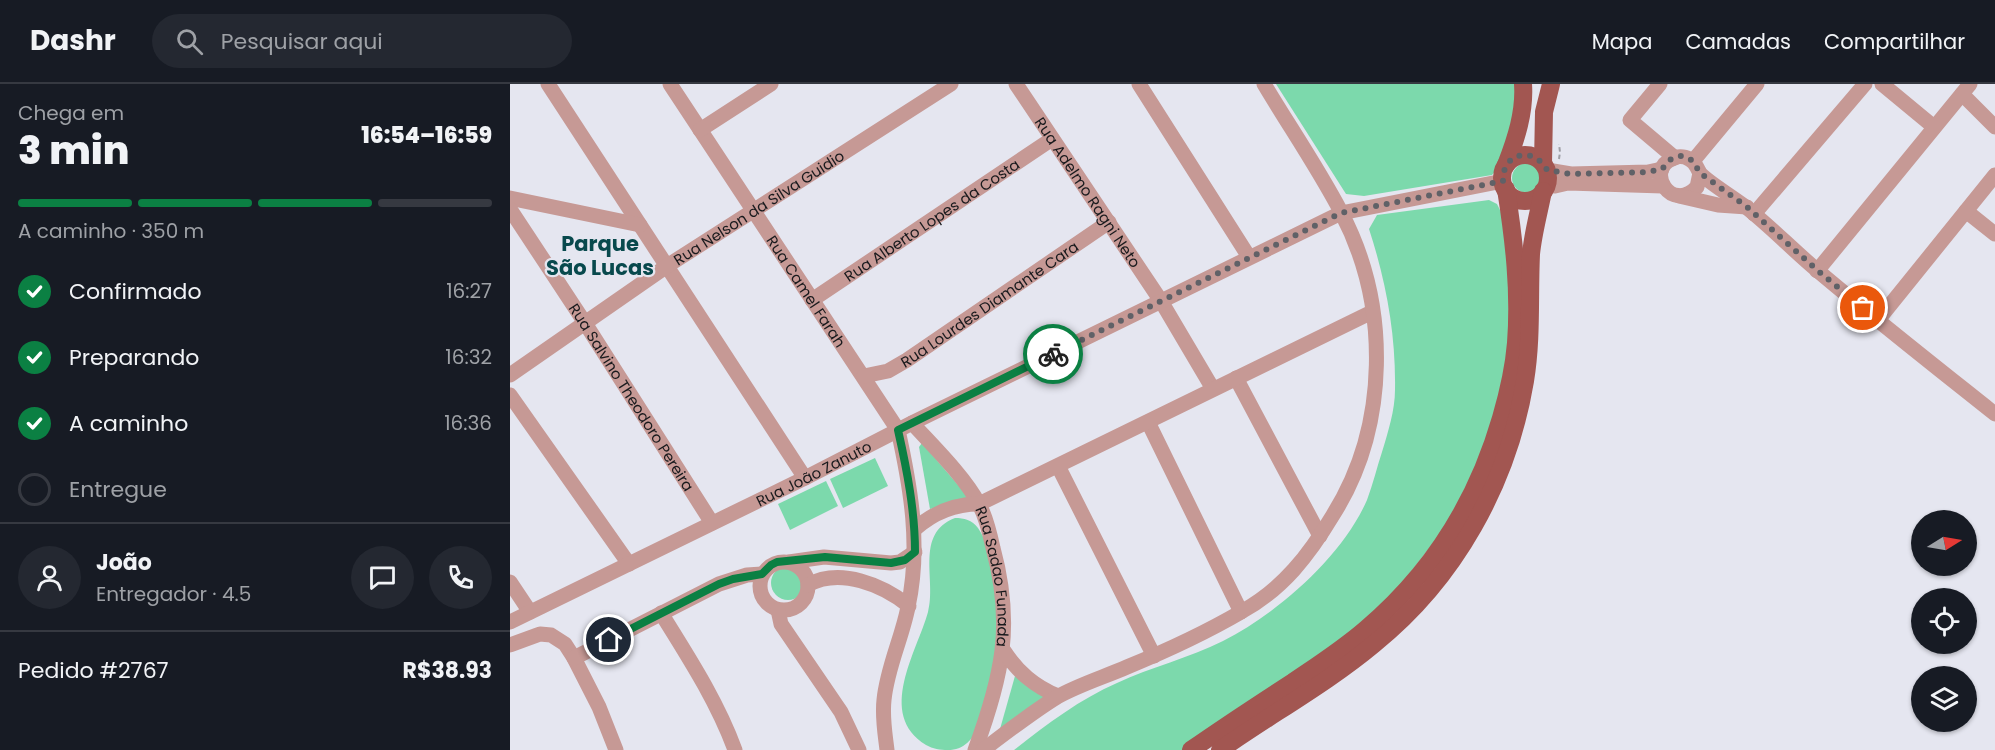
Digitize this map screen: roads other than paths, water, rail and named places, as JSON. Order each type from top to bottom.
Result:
[{"type":"main road","points":[[1191,750],[1365,631],[1420,574],[1448,537],[1461,515],[1485,465],[1495,436],[1511,376],[1516,343],[1516,256],[1505,179],[1521,114],[1523,84]]},
{"type":"main road","points":[[1220,750],[1349,664],[1398,623],[1445,569],[1475,524],[1501,471],[1520,410],[1530,342],[1531,252],[1545,177],[1544,112],[1551,84]]},
{"type":"main road","points":[[1524,155],[1531,155],[1545,177],[1531,200],[1511,195],[1505,179],[1511,160],[1524,155]]},
{"type":"street","points":[[548,84],[806,478]]},
{"type":"street","name":"Rua Camel Farah","points":[[670,84],[898,430]]},
{"type":"street","points":[[700,130],[771,84]]},
{"type":"street","name":"Rua Nelson da Silva Guidio","points":[[510,375],[667,266],[951,84]]},
{"type":"street","name":"Rua Adelmo Ragni Neto","points":[[1016,84],[1161,301],[1213,390]]},
{"type":"street","points":[[1139,84],[1250,257]]},
{"type":"street","points":[[983,750],[1058,696],[1154,656],[1241,612],[1265,597],[1305,559],[1345,496],[1364,453],[1372,418],[1377,359],[1366,278],[1355,244],[1341,213],[1264,84]]},
{"type":"street","points":[[1660,84],[1630,120],[1675,158]]},
{"type":"street","points":[[1679,196],[1686,195],[1697,188],[1697,167],[1757,84]]},
{"type":"street","points":[[1751,211],[1865,84]]},
{"type":"street","points":[[1882,84],[1934,127]]},
{"type":"street","points":[[1817,270],[1966,89],[1995,127]]},
{"type":"street","name":"Rua Alberto Lopes da Costa","points":[[812,300],[1052,139]]},
{"type":"street","points":[[1751,211],[1679,196],[1667,191],[1660,180],[1665,163],[1675,158],[1688,158],[1751,211],[1817,270],[1995,414]]},
{"type":"street","points":[[1545,177],[1648,172],[1662,169]]},
{"type":"street","points":[[1878,320],[1995,175]]},
{"type":"street","points":[[1545,177],[1555,186],[1568,183],[1663,186]]},
{"type":"street","name":"Rua João Zanuto","points":[[510,622],[1341,213],[1505,179]]},
{"type":"street","points":[[510,198],[640,225]]},
{"type":"street","name":"Rua Salvino Theodoro Pereira","points":[[510,209],[585,322],[712,524]]},
{"type":"street","points":[[1966,211],[1995,234]]},
{"type":"street","name":"Rua Lourdes Diamante Cara","points":[[864,376],[888,371],[907,360],[1109,222]]},
{"type":"street","points":[[915,529],[944,509],[979,504],[1372,312]]},
{"type":"street","points":[[1236,378],[1320,536]]},
{"type":"street","points":[[510,395],[628,564]]},
{"type":"street","points":[[1148,422],[1241,612]]},
{"type":"street","name":"Rua Sadao Funada","points":[[912,423],[955,471],[979,504],[1000,574],[1005,612],[1004,651],[992,706],[975,750]]},
{"type":"street","points":[[891,747],[883,721],[884,700],[909,606],[915,552],[915,529],[909,480],[898,430]]},
{"type":"street","points":[[1058,466],[1154,656]]},
{"type":"street","points":[[789,562],[825,557],[891,563],[900,562],[915,552]]},
{"type":"street","points":[[856,580],[860,559]]},
{"type":"street","points":[[783,561],[789,562],[801,568],[807,578],[806,597],[797,607],[778,610],[763,599],[759,586],[762,574],[771,565],[783,561]]},
{"type":"street","points":[[574,658],[719,584],[740,577],[762,574]]},
{"type":"street","points":[[808,585],[829,578],[856,580],[884,589],[909,606]]},
{"type":"street","points":[[510,582],[530,612]]},
{"type":"street","points":[[778,610],[781,624],[841,712],[859,750]]},
{"type":"street","points":[[661,613],[706,686],[735,750]]},
{"type":"street","points":[[510,645],[535,635],[551,635],[565,644],[599,707],[616,750]]},
{"type":"street","points":[[1004,651],[1021,674],[1058,696]]},
{"type":"district","name":"Parque São Lucas","points":[[600,255]]}]
